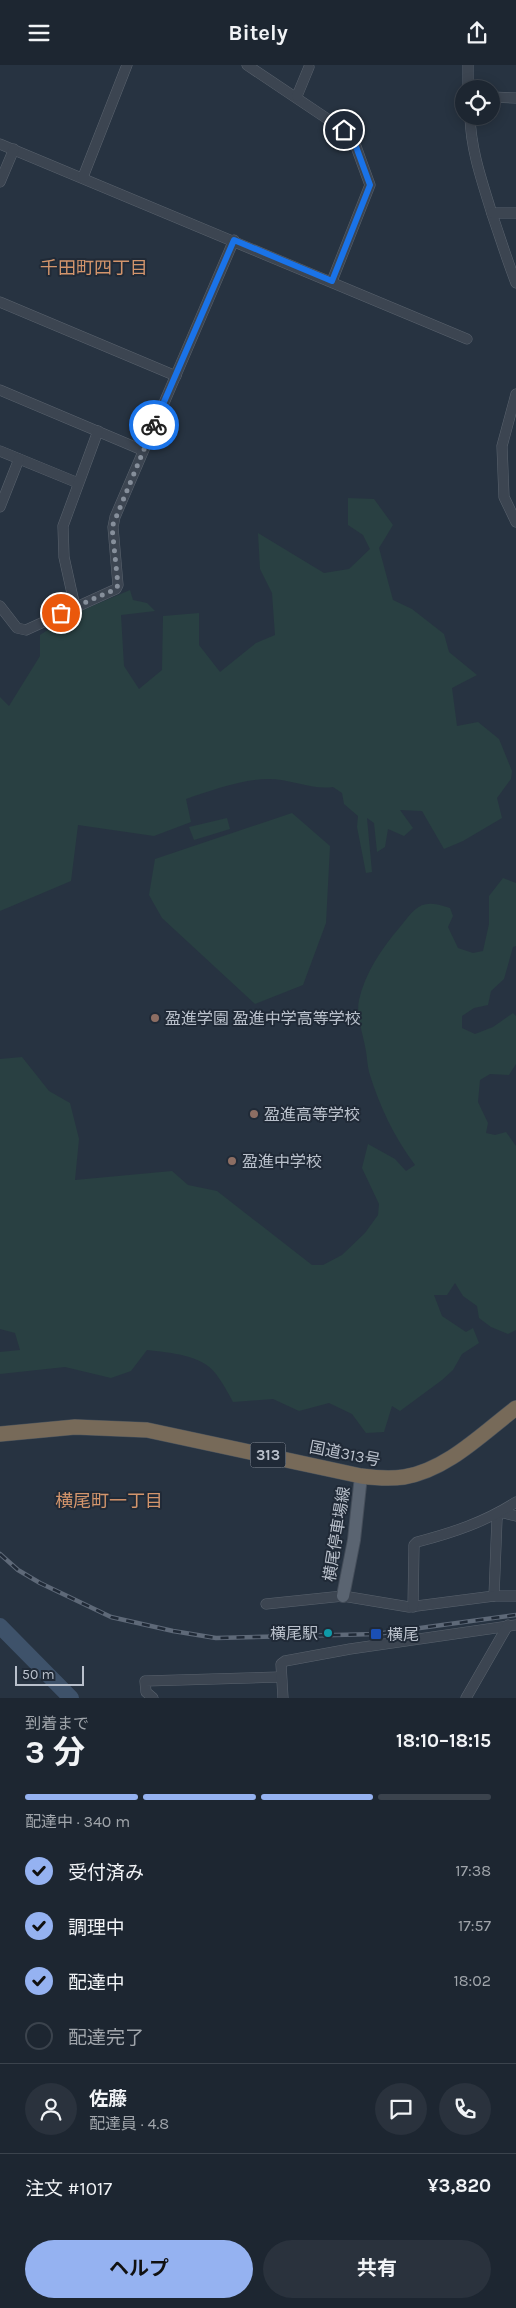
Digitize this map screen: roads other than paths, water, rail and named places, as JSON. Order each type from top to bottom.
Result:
[{"type":"highway","name":"国道313号","points":[[0,1434],[75,1427],[147,1430],[362,1476],[405,1477],[426,1471],[458,1453],[516,1408]]},
{"type":"main road","name":"横尾停車場線","points":[[343,1596],[354,1540],[362,1476]]},
{"type":"street","points":[[82,177],[127,65]]},
{"type":"street","points":[[247,65],[297,96],[344,130],[354,141],[370,185],[332,281]]},
{"type":"street","points":[[468,65],[468,80]]},
{"type":"street","points":[[297,96],[310,67]]},
{"type":"street","points":[[500,97],[516,97]]},
{"type":"street","points":[[470,125],[471,141],[479,177],[503,251],[516,283]]},
{"type":"street","points":[[0,143],[467,339]]},
{"type":"street","points":[[0,182],[14,149]]},
{"type":"street","points":[[492,213],[516,213]]},
{"type":"street","points":[[0,606],[17,628],[26,630],[116,589],[118,585],[112,527],[142,450],[234,240]]},
{"type":"street","points":[[0,302],[176,376]]},
{"type":"street","points":[[0,390],[142,450]]},
{"type":"street","points":[[516,394],[502,446],[504,497],[516,522]]},
{"type":"street","points":[[75,607],[64,557],[63,526],[98,431]]},
{"type":"street","points":[[0,451],[78,483]]},
{"type":"street","points":[[0,507],[19,459]]},
{"type":"street","points":[[413,1607],[414,1545],[417,1542],[450,1533],[500,1512],[516,1502]]},
{"type":"street","points":[[500,1512],[516,1516]]},
{"type":"street","points":[[494,1596],[497,1519],[500,1512]]},
{"type":"street","points":[[266,1603],[343,1596],[396,1606],[413,1607],[494,1596],[516,1596]]},
{"type":"street","points":[[283,1698],[280,1677],[281,1664],[285,1661],[350,1649],[512,1625]]},
{"type":"street","points":[[466,1698],[512,1625]]},
{"type":"street","points":[[153,1698],[146,1692],[145,1681],[280,1677]]},
{"type":"waterway","points":[[0,1626],[71,1698]]},
{"type":"railway","points":[[0,1554],[18,1570],[40,1583],[111,1617],[173,1631],[216,1638],[376,1634],[516,1615]]},
{"type":"place","name":"盈進学園 盈進中学高等学校","points":[[155,1018]]},
{"type":"place","name":"盈進高等学校","points":[[254,1114]]},
{"type":"place","name":"盈進中学校","points":[[232,1161]]},
{"type":"place","name":"横尾駅","points":[[328,1633]]},
{"type":"place","name":"横尾","points":[[376,1634]]},
{"type":"district","name":"千田町四丁目","points":[[94,268]]},
{"type":"district","name":"横尾町一丁目","points":[[109,1501]]}]
